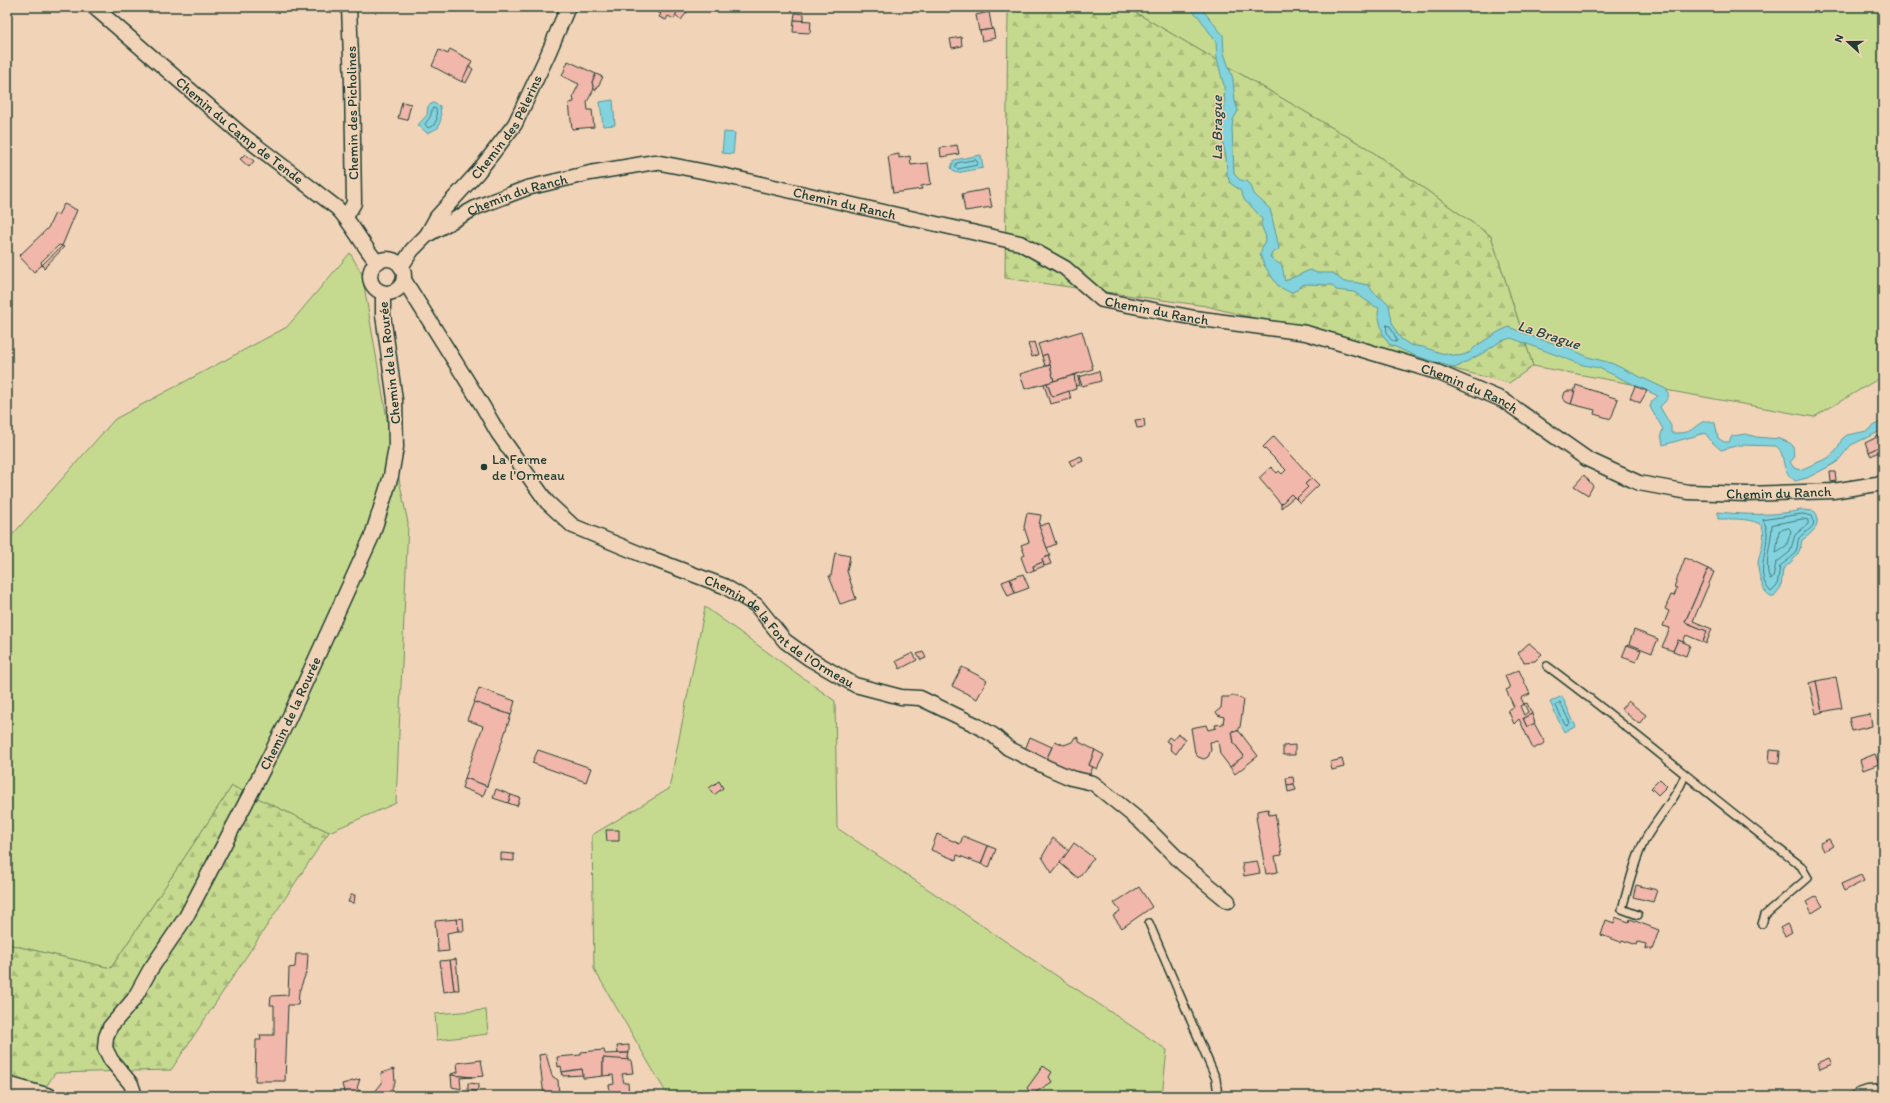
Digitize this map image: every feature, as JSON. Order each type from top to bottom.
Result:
[{"type":"street","name":"Chemin du Camp de Tende","points":[[94,7],[241,134],[337,208],[346,217],[369,253],[377,262]]},
{"type":"street","name":"Chemin des Picholines","points":[[346,217],[354,203],[349,7]]},
{"type":"street","name":"Chemin des Pèlerins","points":[[427,235],[437,216],[478,172],[515,124],[568,7]]},
{"type":"street","name":"Chemin du Ranch","points":[[402,273],[412,250],[427,235],[477,207],[527,188],[590,173],[655,162],[717,174],[1020,243],[1065,268],[1102,300],[1195,318],[1306,333],[1437,372],[1503,400],[1587,459],[1639,483],[1688,492],[1746,494],[1832,491],[1883,483]]},
{"type":"street","points":[[390,259],[402,273],[396,291],[390,294],[383,294],[376,291],[369,280],[369,273],[377,262],[390,259]]},
{"type":"street","name":"Chemin de la Font de l'Ormeau","points":[[402,273],[498,433],[547,502],[573,526],[650,558],[724,586],[756,606],[785,641],[810,659],[855,685],[901,697],[920,698],[976,724],[993,735],[1008,748],[1048,768],[1071,778],[1093,783],[1140,821],[1182,864],[1228,901]]},
{"type":"street","name":"Chemin de la Rourée","points":[[135,1096],[131,1084],[111,1060],[106,1048],[106,1037],[110,1027],[134,999],[150,970],[186,917],[253,789],[288,720],[372,536],[391,476],[396,447],[395,400],[383,315],[383,294]]},
{"type":"street","points":[[7,1084],[50,1096]]},
{"type":"street","points":[[1859,1096],[1868,1092],[1883,1092]]},
{"type":"lane","points":[[1547,666],[1801,866],[1808,878],[1765,915],[1762,924]]},
{"type":"lane","points":[[1638,915],[1622,909],[1632,876],[1645,840],[1679,790],[1685,775]]},
{"type":"lane","points":[[1149,923],[1216,1079],[1218,1096]]},
{"type":"green space","points":[[1012,7],[1126,7],[1367,148],[1491,236],[1533,366],[1509,383],[1206,306],[1005,278],[1008,9]]},
{"type":"green space","points":[[1126,7],[1883,7],[1883,376],[1814,417],[1533,366],[1491,236],[1367,148]]},
{"type":"green space","points":[[350,253],[362,274],[390,436],[408,523],[396,803],[329,832],[232,786],[111,968],[7,944],[7,541],[115,419],[287,327]]},
{"type":"green space","points":[[705,607],[835,701],[837,828],[1167,1050],[1162,1096],[668,1096],[594,969],[592,835],[669,789]]},
{"type":"green space","points":[[232,786],[329,832],[171,1070],[55,1073],[40,1096],[7,1096],[7,944],[111,968]]},
{"type":"green space","points":[[486,1010],[488,1034],[437,1040],[435,1014]]},
{"type":"water","points":[[1188,7],[1200,7],[1223,35],[1224,53],[1233,79],[1235,101],[1238,111],[1233,120],[1232,128],[1234,174],[1240,180],[1247,181],[1251,185],[1254,194],[1270,209],[1279,247],[1278,250],[1272,253],[1270,257],[1282,266],[1285,281],[1310,270],[1317,273],[1333,273],[1344,282],[1368,285],[1374,293],[1389,305],[1392,322],[1401,339],[1410,345],[1423,347],[1441,353],[1459,356],[1469,353],[1476,346],[1509,327],[1539,339],[1567,347],[1588,357],[1611,363],[1666,389],[1668,392],[1668,397],[1660,407],[1671,426],[1671,433],[1687,432],[1703,422],[1710,421],[1715,423],[1718,438],[1724,442],[1729,442],[1732,436],[1746,434],[1756,437],[1780,439],[1790,443],[1793,446],[1794,458],[1790,462],[1794,468],[1800,470],[1828,458],[1836,451],[1842,439],[1847,435],[1867,431],[1883,419],[1883,430],[1851,445],[1837,462],[1832,465],[1807,478],[1795,481],[1786,471],[1782,454],[1776,446],[1739,445],[1721,450],[1705,433],[1663,445],[1661,434],[1663,429],[1650,407],[1652,401],[1658,396],[1599,368],[1583,365],[1511,338],[1501,341],[1483,353],[1455,368],[1413,355],[1389,344],[1383,335],[1378,313],[1379,308],[1354,292],[1336,290],[1332,285],[1304,284],[1293,292],[1287,291],[1278,286],[1264,265],[1260,254],[1266,237],[1261,225],[1262,219],[1245,201],[1240,190],[1230,183],[1227,174],[1226,157],[1221,134],[1225,105],[1224,86],[1217,59],[1216,42],[1199,17]]},
{"type":"water","points":[[613,100],[615,125],[603,126],[600,102]]},
{"type":"water","points":[[433,103],[440,106],[441,119],[438,128],[427,133],[418,125],[427,115],[428,106]]},
{"type":"water","points":[[724,132],[735,133],[733,154],[722,153]]},
{"type":"water","points":[[981,155],[983,168],[956,173],[951,168],[954,160]]},
{"type":"water","points":[[1802,510],[1814,511],[1817,515],[1816,527],[1802,540],[1800,550],[1796,557],[1783,569],[1781,587],[1774,596],[1771,596],[1763,588],[1758,570],[1758,563],[1764,536],[1761,526],[1758,523],[1749,520],[1718,519],[1718,512],[1760,514]]},
{"type":"water","points":[[1562,696],[1576,727],[1564,732],[1550,702]]},
{"type":"building","points":[[659,7],[680,7],[674,19],[668,16],[666,20],[659,17],[661,14],[657,12]]},
{"type":"building","points":[[680,7],[687,12],[681,20],[675,16]]},
{"type":"building","points":[[989,12],[992,29],[979,31],[976,15]]},
{"type":"building","points":[[795,13],[804,14],[804,21],[794,20]]},
{"type":"building","points":[[794,20],[811,21],[810,33],[793,32]]},
{"type":"building","points":[[993,29],[995,38],[982,41],[980,31]]},
{"type":"building","points":[[961,37],[962,46],[952,48],[950,39]]},
{"type":"building","points":[[450,49],[472,61],[462,82],[432,66],[439,50],[448,54]]},
{"type":"building","points":[[568,61],[596,74],[592,82],[594,89],[587,102],[588,110],[592,110],[594,127],[572,129],[569,103],[574,102],[573,96],[579,84],[562,76]]},
{"type":"building","points":[[469,66],[473,69],[466,83],[462,81]]},
{"type":"building","points":[[596,74],[603,77],[596,90],[594,89],[592,82]]},
{"type":"building","points":[[402,102],[411,104],[407,120],[398,118]]},
{"type":"building","points":[[957,145],[959,154],[941,157],[940,148]]},
{"type":"building","points":[[245,154],[254,161],[249,167],[240,159]]},
{"type":"building","points":[[899,154],[899,158],[910,156],[911,165],[928,163],[931,184],[921,186],[922,189],[893,193],[888,156]]},
{"type":"building","points":[[988,189],[992,207],[965,211],[962,194]]},
{"type":"building","points":[[64,204],[77,210],[62,246],[59,245],[41,262],[42,265],[34,272],[19,256],[48,228],[55,213],[58,215]]},
{"type":"building","points":[[62,246],[64,247],[44,268],[42,265]]},
{"type":"building","points":[[1082,331],[1093,369],[1054,381],[1047,354],[1042,356],[1038,344]]},
{"type":"building","points":[[1034,342],[1038,355],[1032,357],[1028,344]]},
{"type":"building","points":[[1047,354],[1050,365],[1045,366],[1042,356]]},
{"type":"building","points":[[1050,365],[1054,381],[1025,389],[1020,374]]},
{"type":"building","points":[[1099,371],[1101,381],[1082,386],[1079,377]]},
{"type":"building","points":[[1077,374],[1080,385],[1075,386],[1074,375]]},
{"type":"building","points":[[1074,375],[1076,389],[1052,397],[1047,383]]},
{"type":"building","points":[[1047,383],[1052,397],[1069,391],[1071,399],[1050,404],[1044,384]]},
{"type":"building","points":[[1576,385],[1618,399],[1611,419],[1594,414],[1595,410],[1571,404]]},
{"type":"building","points":[[1635,386],[1647,391],[1640,403],[1630,398]]},
{"type":"building","points":[[1575,391],[1571,404],[1566,402],[1563,398],[1565,392]]},
{"type":"building","points":[[1144,419],[1145,427],[1137,428],[1135,420]]},
{"type":"building","points":[[1883,434],[1883,445],[1869,452],[1865,443]]},
{"type":"building","points":[[1274,436],[1312,478],[1305,484],[1308,487],[1296,499],[1291,494],[1281,504],[1259,478],[1271,467],[1277,473],[1279,471],[1282,474],[1286,470],[1263,447]]},
{"type":"building","points":[[1880,446],[1882,450],[1871,456],[1869,452]]},
{"type":"building","points":[[1081,456],[1083,461],[1072,466],[1069,461]]},
{"type":"building","points":[[1830,472],[1835,472],[1836,481],[1831,482]]},
{"type":"building","points":[[1584,475],[1593,486],[1588,495],[1574,486]]},
{"type":"building","points":[[1312,478],[1319,485],[1300,503],[1296,499],[1308,487],[1305,484]]},
{"type":"building","points":[[1291,494],[1294,497],[1281,508],[1281,504]]},
{"type":"building","points":[[1027,513],[1041,515],[1039,525],[1050,556],[1042,559],[1043,562],[1033,566],[1034,570],[1027,573],[1021,557],[1025,555],[1021,545],[1029,542],[1024,527]]},
{"type":"building","points":[[1049,523],[1056,544],[1047,548],[1039,526]]},
{"type":"building","points":[[835,553],[850,556],[847,571],[856,599],[840,604],[829,576],[831,576]]},
{"type":"building","points":[[1048,556],[1051,564],[1044,566],[1042,559]]},
{"type":"building","points":[[1685,558],[1708,569],[1685,622],[1707,631],[1703,642],[1686,635],[1683,642],[1678,640],[1673,651],[1662,647],[1670,628],[1663,626],[1669,611],[1665,609],[1671,595],[1674,596],[1677,588],[1674,587]]},
{"type":"building","points":[[1043,562],[1044,566],[1034,570],[1033,566]]},
{"type":"building","points":[[1708,569],[1714,572],[1693,621],[1712,629],[1706,644],[1703,642],[1707,631],[1685,622]]},
{"type":"building","points":[[1023,574],[1029,588],[1015,593],[1010,579]]},
{"type":"building","points":[[1010,579],[1015,593],[1008,596],[1002,582]]},
{"type":"building","points":[[1634,630],[1658,639],[1652,653],[1629,644]]},
{"type":"building","points":[[1678,640],[1690,645],[1686,656],[1673,651]]},
{"type":"building","points":[[1529,643],[1542,654],[1535,661],[1524,662],[1518,653]]},
{"type":"building","points":[[1627,645],[1641,650],[1636,662],[1622,657]]},
{"type":"building","points":[[923,652],[926,658],[921,660],[917,654]]},
{"type":"building","points":[[913,653],[917,660],[900,669],[896,661]]},
{"type":"building","points":[[962,667],[987,680],[977,699],[952,686]]},
{"type":"building","points":[[1519,670],[1530,694],[1521,698],[1524,704],[1527,703],[1532,714],[1523,718],[1527,727],[1534,723],[1545,743],[1533,749],[1519,719],[1514,724],[1508,710],[1514,707],[1506,690],[1510,688],[1505,676]],"holes":[[[1524,704],[1528,712],[1524,715],[1520,706]]]},
{"type":"building","points":[[1836,677],[1842,708],[1822,712],[1816,681]]},
{"type":"building","points":[[1816,681],[1822,712],[1816,714],[1809,683]]},
{"type":"building","points":[[479,688],[515,701],[511,715],[474,702]]},
{"type":"building","points":[[1233,695],[1244,700],[1240,727],[1238,731],[1232,731],[1234,743],[1244,756],[1230,767],[1220,754],[1218,741],[1210,742],[1211,750],[1208,757],[1204,759],[1198,757],[1195,753],[1191,728],[1206,725],[1208,730],[1216,728],[1215,725],[1223,724],[1224,717],[1218,715],[1216,712],[1221,708],[1222,697],[1229,697]]},
{"type":"building","points":[[1628,701],[1646,715],[1639,724],[1621,709]]},
{"type":"building","points":[[474,702],[511,715],[487,786],[465,778],[483,726],[467,720]]},
{"type":"building","points":[[1532,714],[1535,723],[1527,727],[1523,718]]},
{"type":"building","points":[[1870,714],[1872,726],[1852,731],[1849,718]]},
{"type":"building","points":[[1232,731],[1239,731],[1258,756],[1235,774],[1230,767],[1244,756],[1234,743]]},
{"type":"building","points":[[1178,734],[1186,739],[1176,754],[1170,749],[1171,744],[1166,741],[1169,737],[1173,740]]},
{"type":"building","points":[[1030,737],[1052,747],[1045,762],[1024,752]]},
{"type":"building","points":[[1075,737],[1079,738],[1079,742],[1095,750],[1089,765],[1093,767],[1089,776],[1077,771],[1075,775],[1045,762],[1055,741],[1064,745],[1072,742]]},
{"type":"building","points":[[1295,745],[1295,755],[1283,755],[1283,746]]},
{"type":"building","points":[[538,750],[591,768],[586,782],[532,763]]},
{"type":"building","points":[[1095,750],[1104,755],[1097,769],[1089,765]]},
{"type":"building","points":[[1770,750],[1780,751],[1779,763],[1769,762]]},
{"type":"building","points":[[1875,754],[1879,764],[1863,770],[1860,760]]},
{"type":"building","points":[[1342,759],[1344,767],[1332,770],[1330,762]]},
{"type":"building","points":[[1293,777],[1294,784],[1287,785],[1286,778]]},
{"type":"building","points":[[465,778],[487,786],[483,796],[462,788]]},
{"type":"building","points":[[1660,779],[1667,786],[1658,795],[1651,788]]},
{"type":"building","points":[[719,781],[723,788],[714,795],[709,788]]},
{"type":"building","points":[[1294,784],[1296,790],[1288,792],[1287,785]]},
{"type":"building","points":[[496,789],[511,795],[508,803],[493,798]]},
{"type":"building","points":[[511,795],[520,798],[517,806],[508,803]]},
{"type":"building","points":[[1268,809],[1269,815],[1275,814],[1282,855],[1275,856],[1278,872],[1266,874],[1256,817],[1257,811]]},
{"type":"building","points":[[606,830],[619,830],[619,841],[607,841]]},
{"type":"building","points":[[937,834],[960,844],[963,836],[988,846],[981,864],[957,855],[956,860],[931,850]]},
{"type":"building","points":[[1053,838],[1069,851],[1052,873],[1042,857]]},
{"type":"building","points":[[1829,839],[1833,846],[1824,851],[1820,843]]},
{"type":"building","points":[[1074,843],[1094,858],[1078,878],[1060,863]]},
{"type":"building","points":[[988,846],[996,849],[989,868],[981,864]]},
{"type":"building","points":[[501,853],[514,854],[514,861],[501,860]]},
{"type":"building","points":[[1257,861],[1260,873],[1244,876],[1242,863]]},
{"type":"building","points":[[1861,875],[1864,881],[1844,891],[1841,884]]},
{"type":"building","points":[[1636,885],[1657,890],[1653,902],[1633,897]]},
{"type":"building","points":[[1139,887],[1152,907],[1122,928],[1113,916],[1120,911],[1114,903]]},
{"type":"building","points":[[351,895],[355,895],[354,903],[348,902]]},
{"type":"building","points":[[1816,896],[1823,906],[1812,913],[1806,902]]},
{"type":"building","points":[[1615,917],[1629,922],[1630,919],[1659,930],[1652,950],[1645,948],[1646,944],[1638,942],[1637,945],[1622,940],[1621,942],[1601,935],[1606,920],[1614,923]]},
{"type":"building","points":[[463,918],[464,931],[458,931],[457,919]]},
{"type":"building","points":[[457,919],[458,931],[447,933],[449,951],[438,952],[435,921]]},
{"type":"building","points":[[1787,924],[1792,932],[1785,936],[1780,928]]},
{"type":"building","points":[[296,954],[308,954],[307,970],[299,992],[298,1005],[288,1005],[285,1081],[255,1081],[256,1040],[261,1040],[260,1035],[274,1035],[274,1005],[270,1005],[271,996],[288,995],[289,968],[295,967]]},
{"type":"building","points":[[456,959],[459,990],[454,990],[450,960]]},
{"type":"building","points":[[450,960],[454,990],[444,992],[440,961]]},
{"type":"building","points":[[629,1045],[629,1053],[618,1053],[617,1046]]},
{"type":"building","points":[[604,1050],[605,1054],[629,1053],[627,1061],[603,1058],[603,1076],[586,1078],[583,1078],[582,1069],[562,1072],[561,1066],[558,1067],[557,1057],[581,1055],[581,1052]]},
{"type":"building","points":[[546,1054],[552,1076],[558,1080],[559,1096],[544,1096],[539,1055]]},
{"type":"building","points":[[603,1058],[631,1060],[633,1073],[622,1074],[624,1083],[628,1083],[629,1096],[611,1096],[609,1085],[614,1084],[613,1075],[603,1076]]},
{"type":"building","points":[[1829,1058],[1832,1064],[1820,1069],[1817,1063]]},
{"type":"building","points":[[481,1060],[484,1076],[472,1077],[451,1075],[458,1072],[457,1063]]},
{"type":"building","points":[[1043,1066],[1052,1072],[1049,1077],[1052,1082],[1036,1092],[1038,1096],[1022,1096],[1029,1091],[1027,1088]]},
{"type":"building","points":[[394,1069],[395,1082],[388,1096],[369,1096],[373,1094],[382,1083],[381,1073]]},
{"type":"building","points":[[582,1069],[583,1075],[563,1076],[562,1072]]},
{"type":"building","points":[[451,1075],[472,1077],[460,1078],[461,1089],[452,1087]]},
{"type":"building","points":[[360,1079],[357,1088],[362,1094],[369,1096],[345,1096],[342,1084]]},
{"type":"building","points":[[468,1083],[479,1084],[477,1091],[468,1090]]},
{"type":"place","name":"La Ferme de l'Ormeau","points":[[484,467]]},
{"type":"water label","name":"La Brague","points":[[1217,128]]},
{"type":"water label","name":"La Brague","points":[[1549,335]]}]
